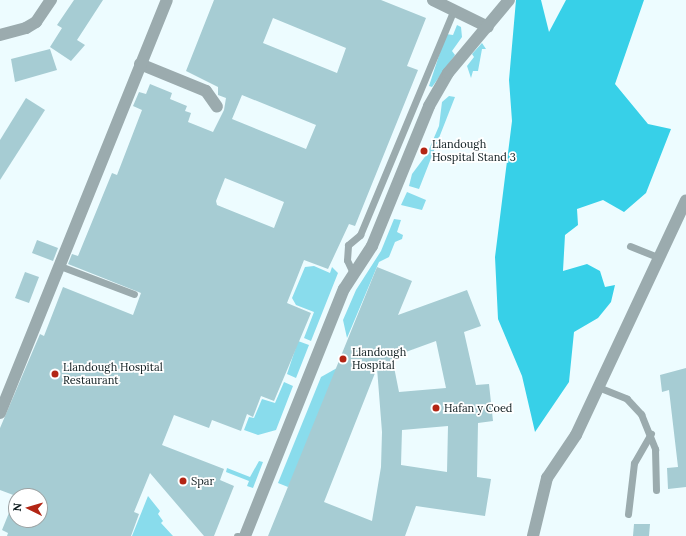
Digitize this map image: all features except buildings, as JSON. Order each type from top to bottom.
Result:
[{"type":"street","points":[[0,35],[26,28],[36,22],[51,0]]},
{"type":"street","points":[[0,413],[167,0]]},
{"type":"street","points":[[433,0],[488,27]]},
{"type":"street","points":[[245,536],[344,288],[372,246],[440,86],[509,0]]},
{"type":"street","points":[[140,64],[206,91],[217,107]]},
{"type":"street","points":[[532,536],[547,478],[576,435],[686,200]]},
{"type":"lane","points":[[353,273],[347,260],[348,245],[360,235],[454,9]]},
{"type":"lane","points":[[630,246],[659,258]]},
{"type":"lane","points":[[60,266],[134,294]]},
{"type":"lane","points":[[598,387],[634,404],[651,434],[655,449],[656,490]]},
{"type":"lane","points":[[628,514],[634,462],[651,434]]},
{"type":"shaded area","points":[[516,0],[541,0],[549,32],[566,0],[644,0],[615,84],[648,124],[671,129],[646,193],[624,212],[603,200],[577,209],[578,225],[565,235],[563,271],[587,264],[600,271],[605,287],[615,285],[611,302],[598,318],[574,332],[569,382],[535,432],[522,376],[498,319],[495,257],[512,121],[509,80]]},
{"type":"shaded area","points":[[457,25],[461,27],[462,37],[452,51],[455,55],[432,87],[429,86],[446,34],[453,35]]},
{"type":"shaded area","points":[[482,43],[486,49],[482,49],[478,71],[473,71],[471,78],[467,66],[474,57],[472,54]]},
{"type":"shaded area","points":[[449,96],[455,97],[419,189],[409,186],[412,174],[427,154],[439,126],[442,102]]},
{"type":"shaded area","points":[[407,192],[426,200],[422,210],[401,205]]},
{"type":"shaded area","points":[[394,219],[401,220],[397,232],[403,235],[402,239],[395,242],[389,257],[379,262],[347,338],[343,320],[356,290],[381,251]]},
{"type":"shaded area","points":[[314,266],[330,273],[332,267],[338,273],[311,341],[304,338],[314,312],[296,305],[292,298],[305,267]]},
{"type":"shaded area","points":[[298,341],[309,345],[296,378],[287,374]]},
{"type":"shaded area","points":[[337,368],[291,482],[288,487],[278,483],[321,377]]},
{"type":"shaded area","points":[[284,382],[293,386],[276,430],[258,435],[244,430],[249,417],[254,418],[262,399],[275,403]]},
{"type":"shaded area","points":[[259,461],[263,462],[253,488],[247,486],[249,481],[226,472],[227,468],[250,477]]},
{"type":"shaded area","points":[[148,496],[160,511],[158,514],[163,521],[161,523],[173,536],[132,536]]},
{"type":"place","name":"Llandough Hospital Stand 3","points":[[424,151]]},
{"type":"place","name":"Llandough Hospital","points":[[343,359]]},
{"type":"place","name":"Llandough Hospital Restaurant","points":[[55,374]]},
{"type":"place","name":"Hafan y Coed","points":[[436,408]]},
{"type":"place","name":"Spar","points":[[183,481]]}]
